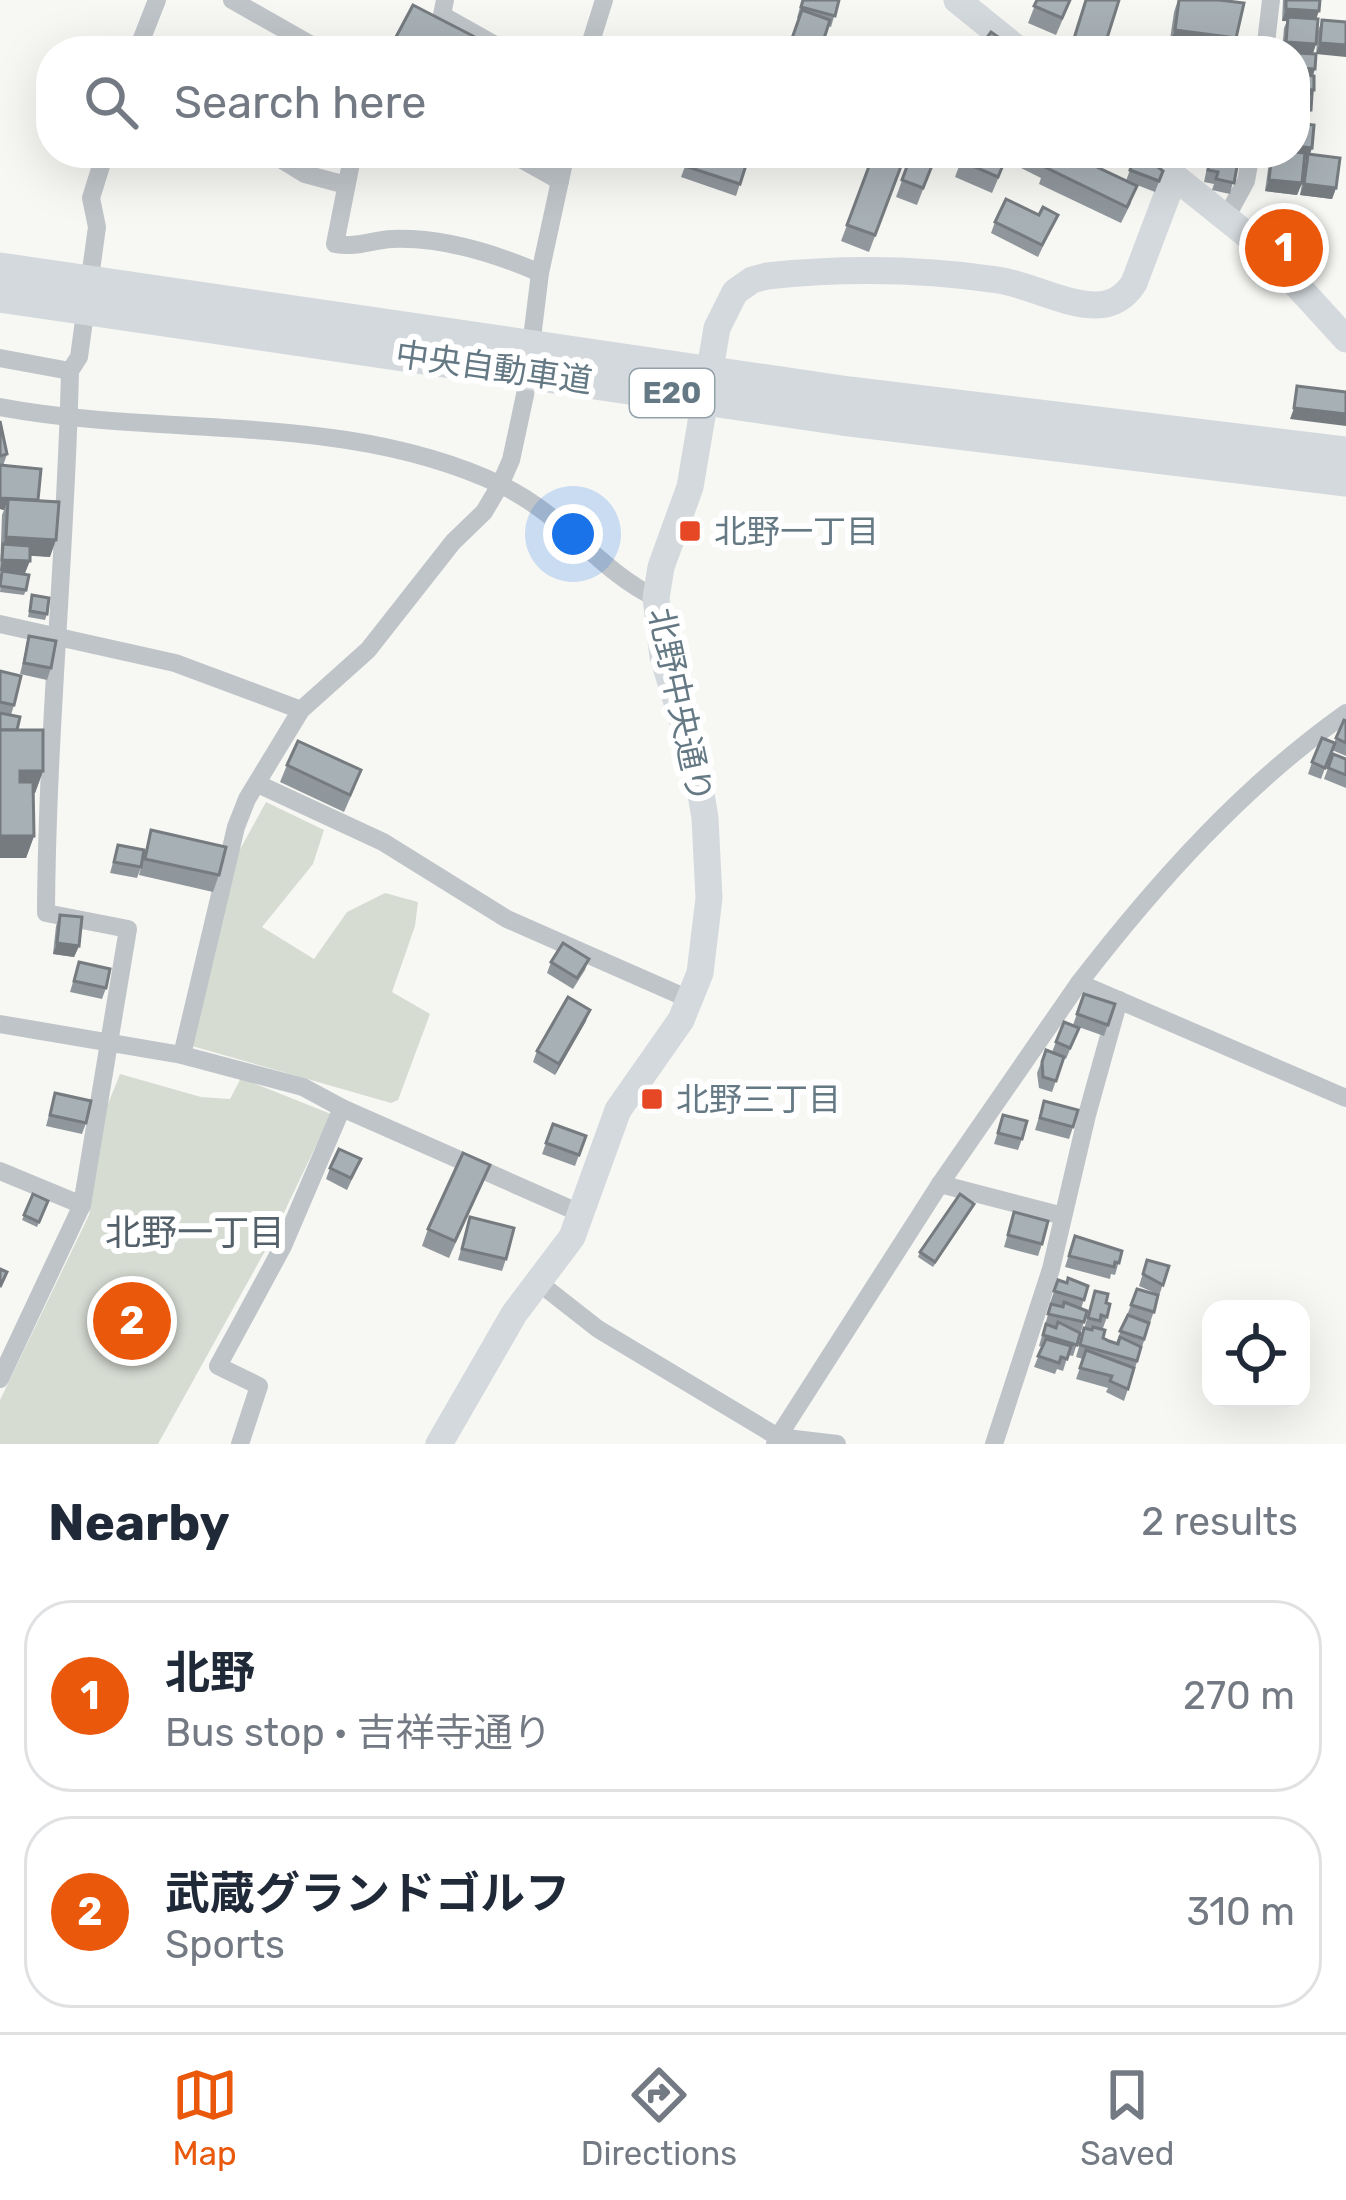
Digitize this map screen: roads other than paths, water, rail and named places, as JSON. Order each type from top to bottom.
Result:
[{"type":"highway","name":"中央自動車道","points":[[0,269],[872,396],[1346,453]]},
{"type":"highway","name":"中央自動車道","points":[[0,296],[842,418],[1346,480]]},
{"type":"street","points":[[143,36],[157,0]]},
{"type":"street","points":[[232,0],[282,36]]},
{"type":"street","points":[[445,0],[442,15],[479,36]]},
{"type":"street","points":[[593,36],[604,0]]},
{"type":"street","points":[[957,0],[1001,36]]},
{"type":"street","points":[[1266,36],[1271,0]]},
{"type":"street","points":[[0,1379],[82,1205],[128,929],[46,913],[47,773],[59,639],[70,371],[79,357],[97,227],[93,190],[100,168]]},
{"type":"street","points":[[295,168],[346,185]]},
{"type":"street","points":[[350,168],[335,244],[356,246],[392,239],[469,247],[539,273]]},
{"type":"street","points":[[537,168],[560,181]]},
{"type":"street","points":[[182,1055],[236,827],[257,784],[302,710],[368,650],[453,542],[484,512],[511,460],[525,395],[539,273],[563,168]]},
{"type":"street","points":[[1163,168],[1227,216],[1298,283],[1346,339]]},
{"type":"street","points":[[1227,216],[1248,168]]},
{"type":"street","name":"北野中央通り","points":[[439,1444],[514,1314],[572,1237],[618,1110],[681,1021],[705,950],[708,859],[696,764],[663,658],[656,598],[661,567],[690,487],[717,328],[740,288],[758,278],[788,274],[942,274],[1003,280],[1088,305],[1106,304],[1134,283],[1174,177]]},
{"type":"street","points":[[0,358],[70,371]]},
{"type":"street","points":[[0,407],[69,419],[365,443],[427,457],[500,485],[559,520],[626,584],[656,598]]},
{"type":"street","points":[[0,625],[175,663],[302,710]]},
{"type":"street","points":[[777,1441],[940,1184],[1079,982],[1138,906],[1290,753],[1346,713]]},
{"type":"street","points":[[257,784],[383,842],[506,919],[691,1000]]},
{"type":"street","points":[[1079,982],[1346,1098]]},
{"type":"street","points":[[994,1444],[1051,1270],[1119,1000]]},
{"type":"street","points":[[0,1024],[182,1055],[303,1087],[583,1214]]},
{"type":"street","points":[[240,1444],[259,1387],[218,1366],[283,1246],[342,1108]]},
{"type":"street","points":[[0,1171],[82,1205]]},
{"type":"street","points":[[940,1184],[1063,1216]]},
{"type":"street","points":[[538,1282],[598,1329],[777,1441],[837,1444]]},
{"type":"place","name":"北野","points":[[1284,248]]},
{"type":"place","name":"北野一丁目","points":[[690,531]]},
{"type":"place","name":"北野三丁目","points":[[652,1099]]},
{"type":"place","name":"武蔵グランドゴルフ","points":[[132,1321]]},
{"type":"district","name":"北野一丁目","points":[[195,1232]]}]
